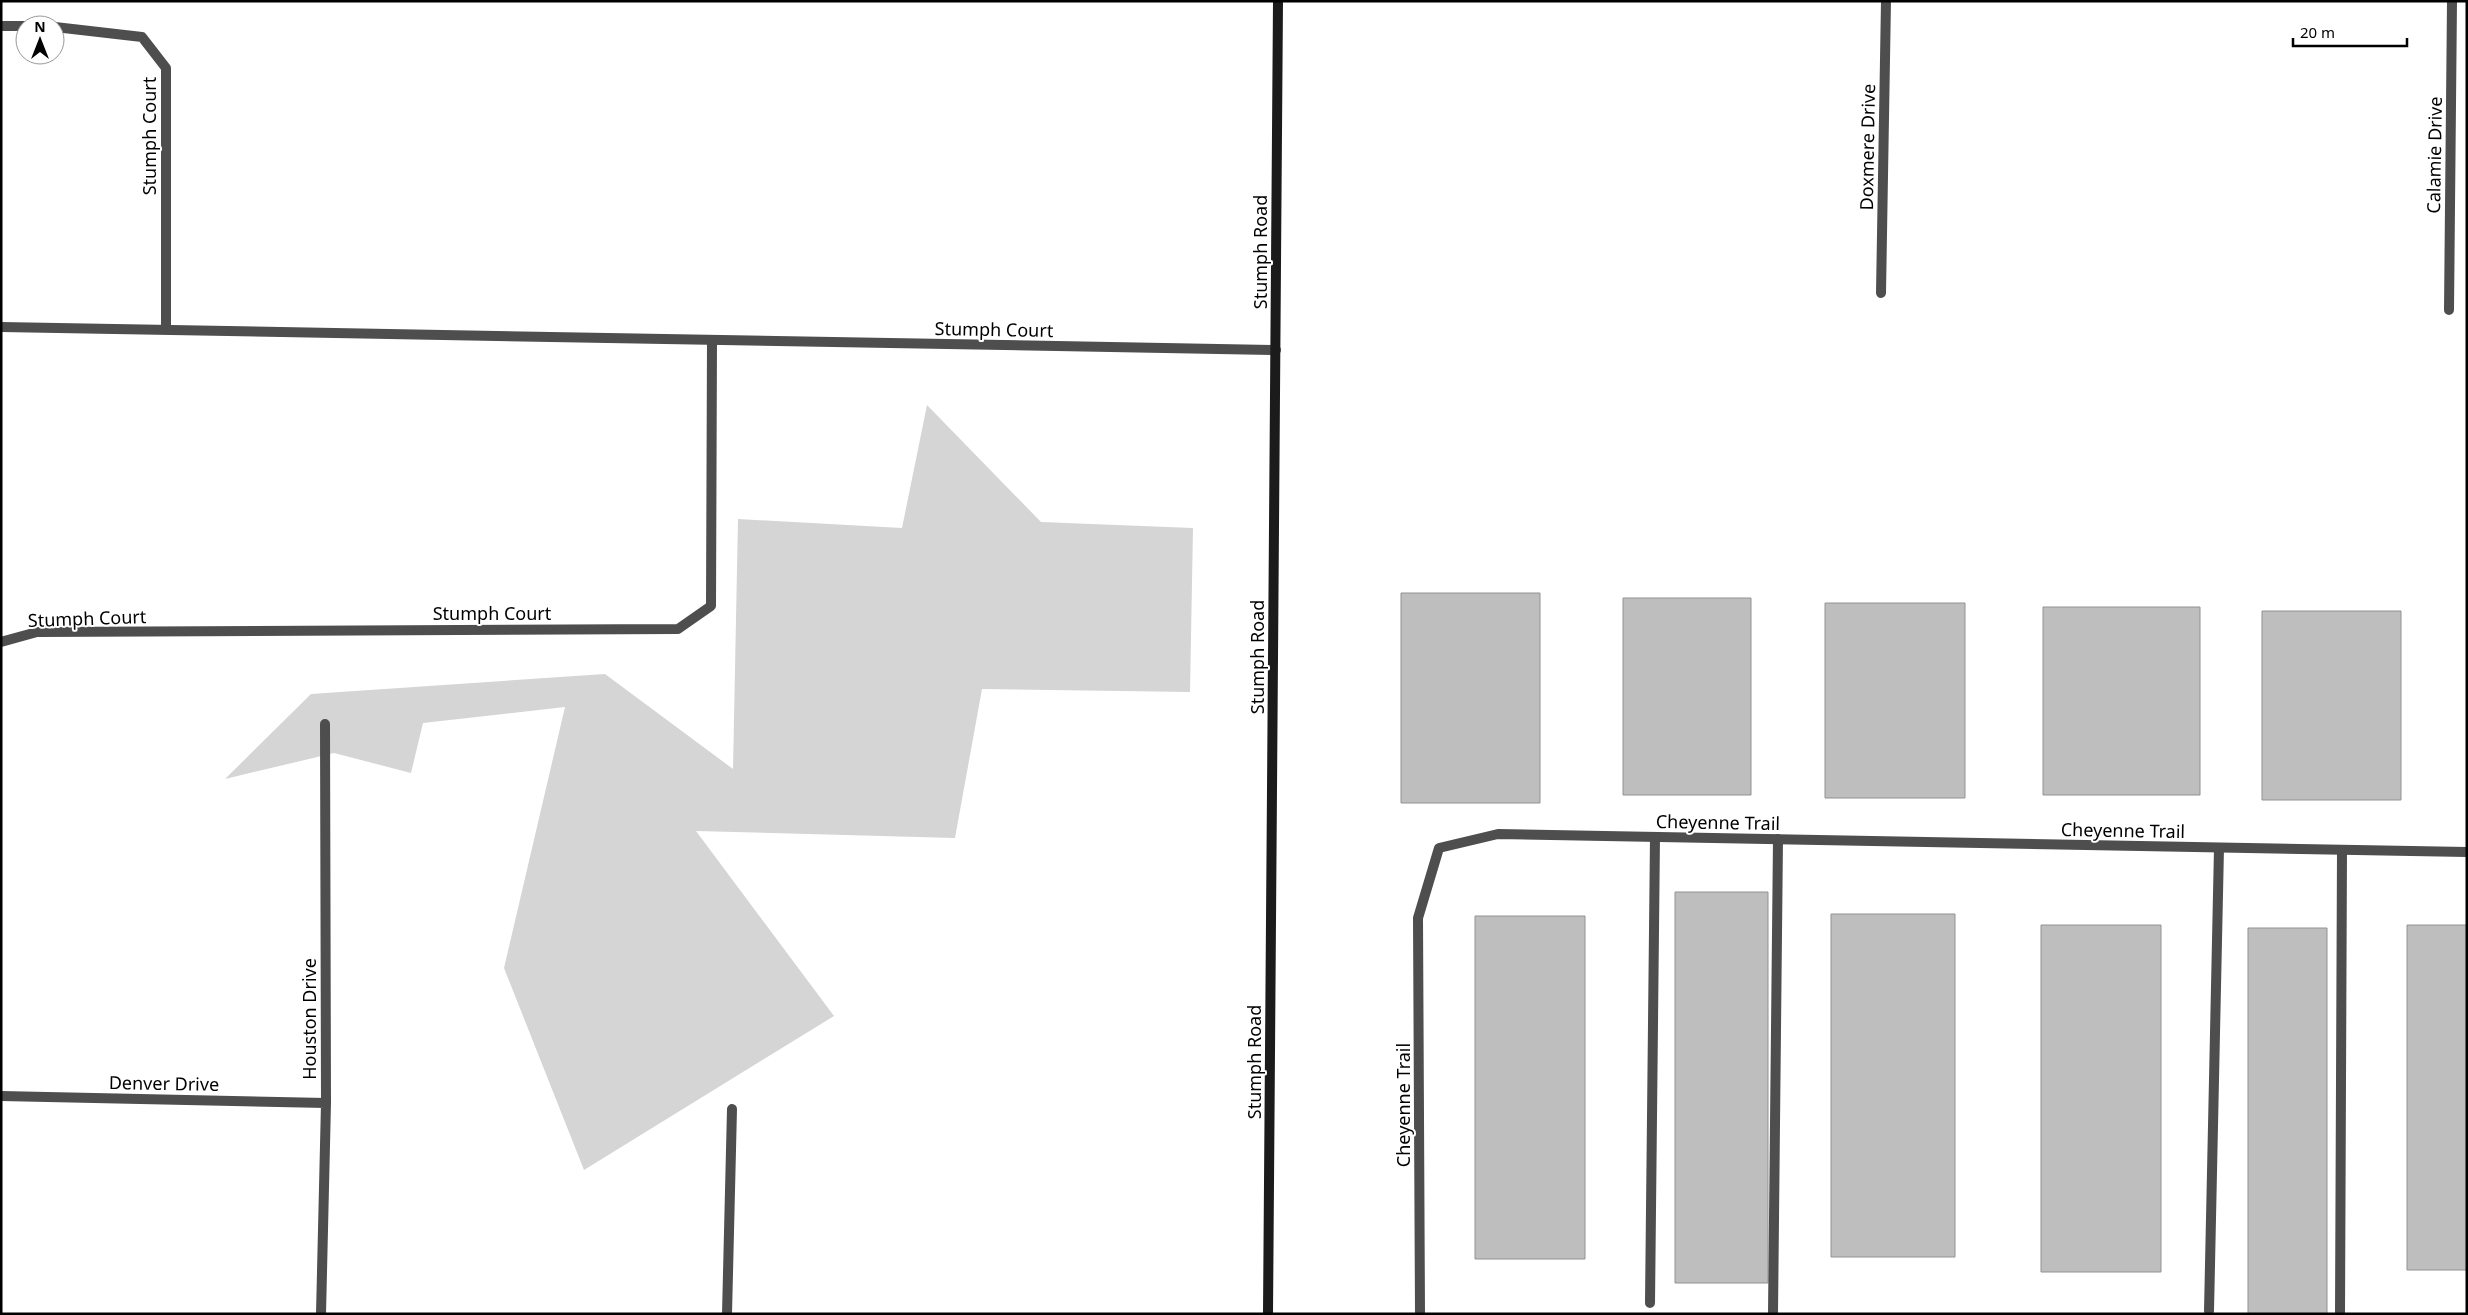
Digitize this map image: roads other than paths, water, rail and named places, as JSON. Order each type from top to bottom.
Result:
[{"type":"main road","name":"Stumph Road","points":[[1268,1314],[1278,1]]},
{"type":"street","name":"Doxmere Drive","points":[[1881,293],[1886,1]]},
{"type":"street","name":"Calamie Drive","points":[[2449,310],[2452,1]]},
{"type":"street","points":[[1,26],[15,26]]},
{"type":"street","name":"Stumph Court","points":[[65,28],[142,37],[166,68],[166,330]]},
{"type":"street","name":"Stumph Court","points":[[1,327],[1276,350]]},
{"type":"street","name":"Stumph Court","points":[[1,642],[37,632],[678,628],[711,606],[712,340]]},
{"type":"street","name":"Houston Drive","points":[[321,1314],[326,1103],[325,724]]},
{"type":"street","name":"Cheyenne Trail","points":[[1420,1314],[1418,918],[1439,848],[1498,834],[2467,852]]},
{"type":"street","points":[[1650,1303],[1655,837]]},
{"type":"street","points":[[1773,1314],[1778,839]]},
{"type":"street","points":[[2210,1310],[2218,848]]},
{"type":"street","points":[[2340,1314],[2342,850]]},
{"type":"street","name":"Denver Drive","points":[[1,1096],[326,1103]]},
{"type":"street","points":[[727,1314],[732,1109]]}]
